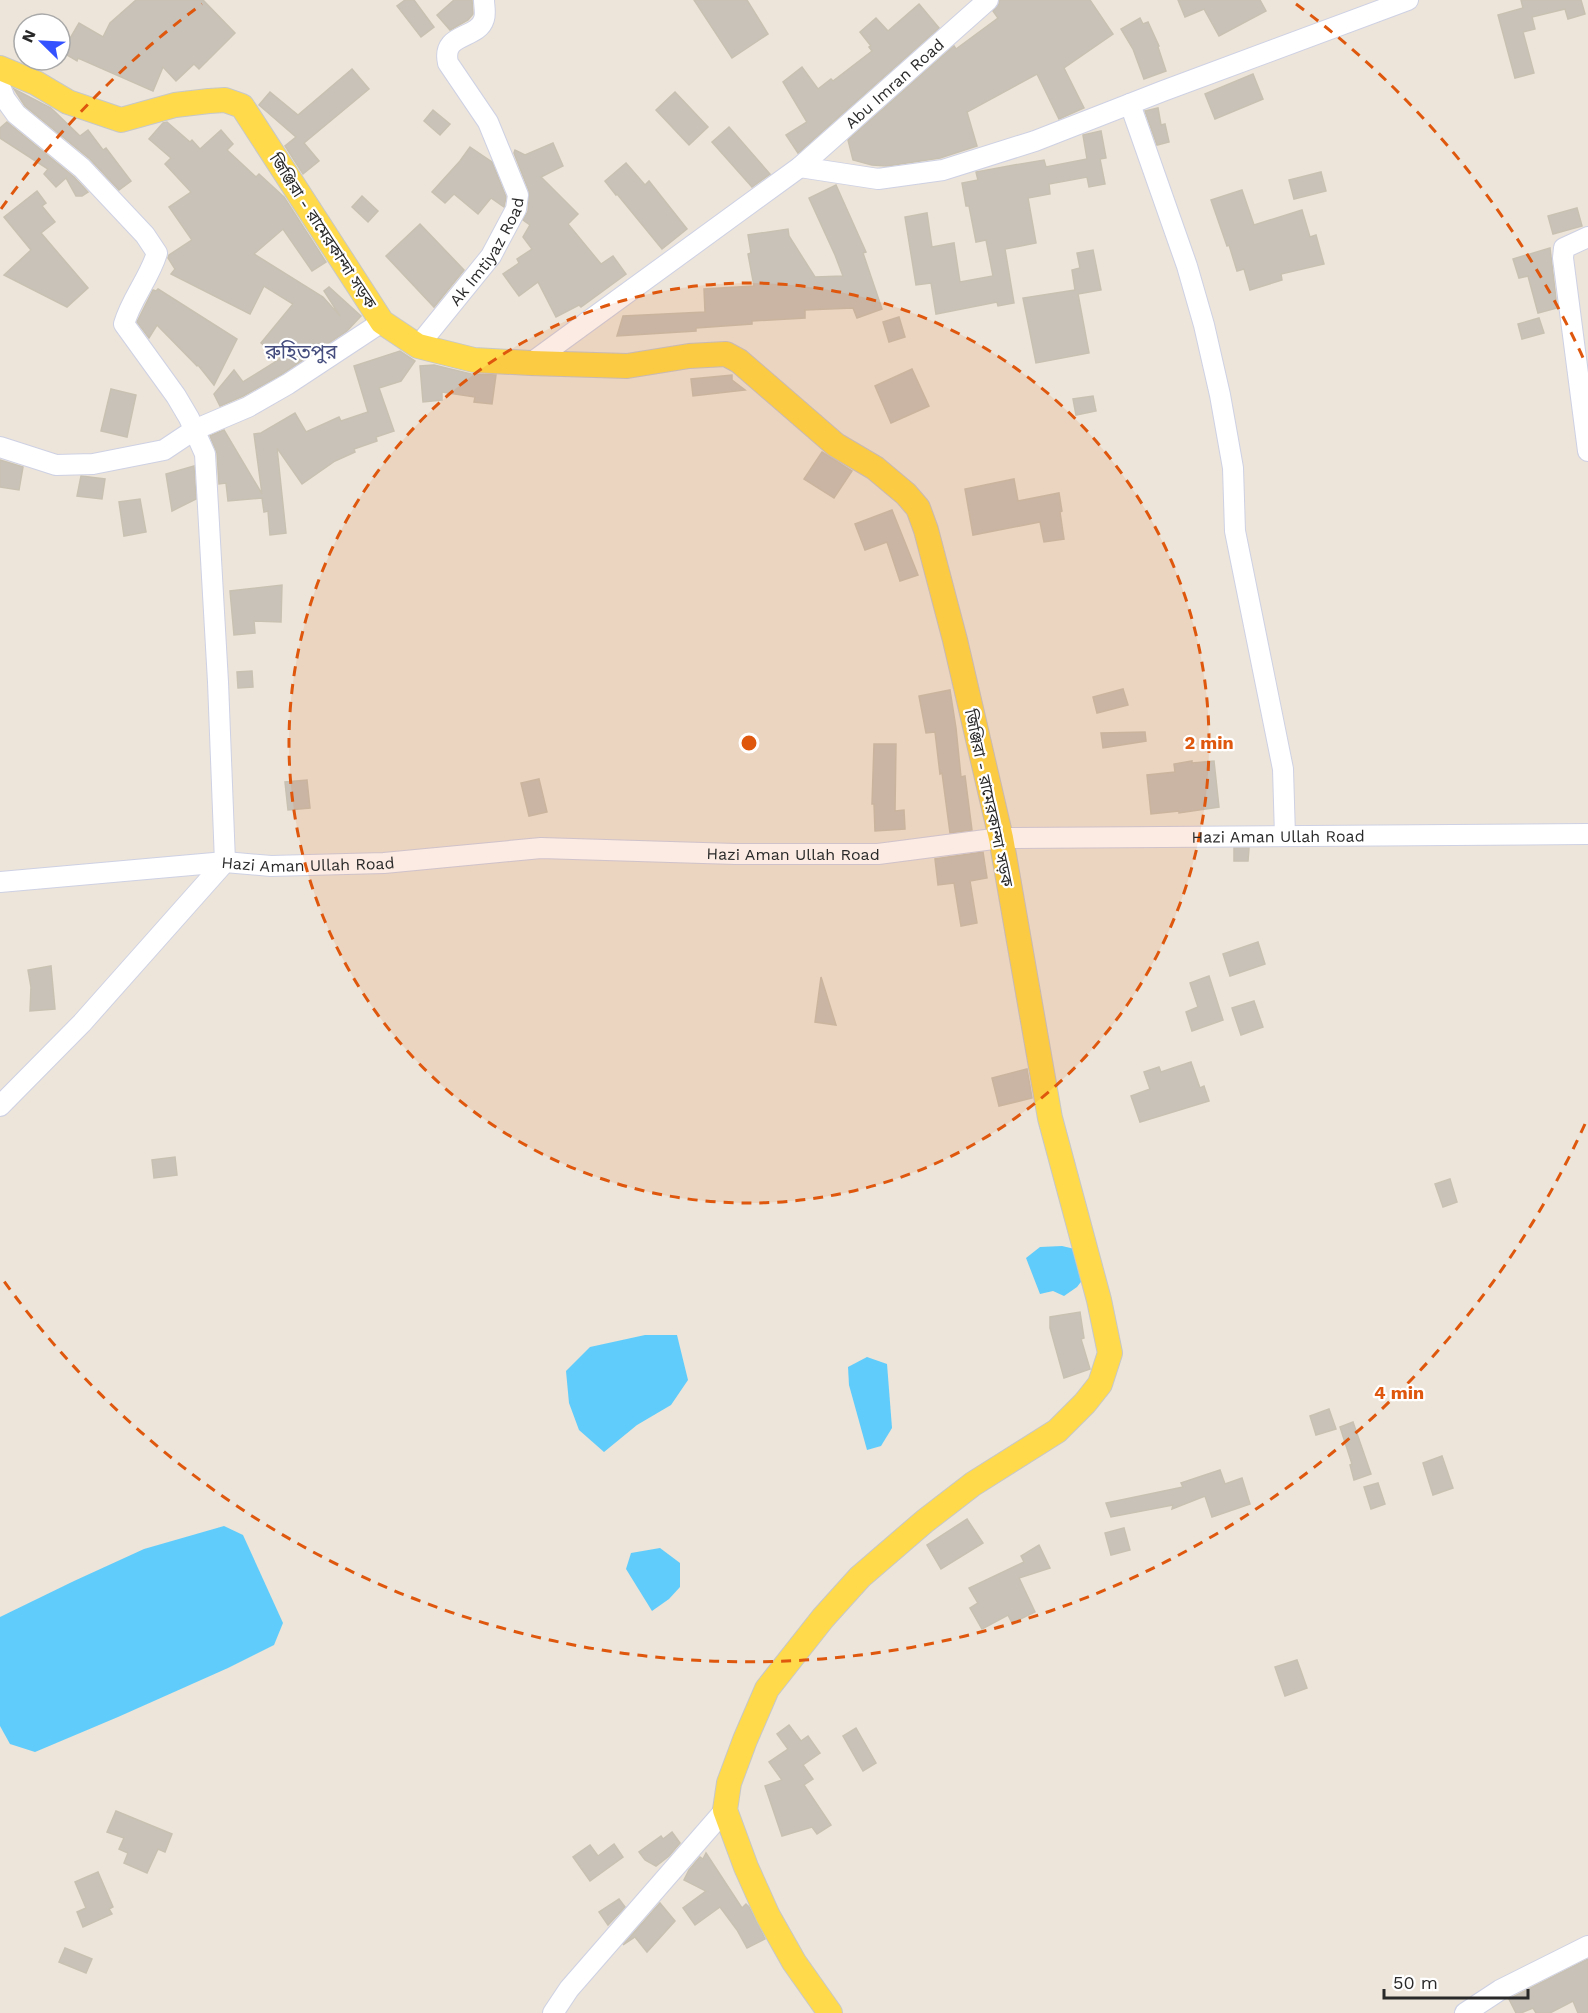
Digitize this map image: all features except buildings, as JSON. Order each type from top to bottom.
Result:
[{"type":"main road","name":"জিঞ্জিরা - রামেরকান্দা সড়ক","points":[[0,68],[36,83],[68,102],[121,120],[175,105],[209,101],[225,100],[242,106],[382,322],[418,346],[474,360],[627,366],[689,356],[726,354],[739,361],[836,445],[875,468],[906,494],[918,508],[955,640],[1000,838],[1050,1118],[1099,1300],[1110,1353],[1100,1384],[1057,1431],[973,1484],[925,1521],[860,1577],[823,1618],[767,1689],[745,1740],[729,1783],[725,1810],[746,1867],[768,1916],[794,1962],[830,2013]]},
{"type":"street","name":"Ak Imtiyaz Road","points":[[418,346],[491,256],[516,209],[518,195],[488,122],[446,57],[446,50],[453,42],[483,23],[484,0]]},
{"type":"street","name":"Abu Imran Road","points":[[531,363],[800,167],[988,0]]},
{"type":"street","points":[[800,167],[878,179],[943,170],[1035,141],[1408,0]]},
{"type":"street","points":[[0,86],[5,99],[16,114],[82,168],[145,235],[157,253],[152,268],[128,309],[124,324],[176,396],[205,454],[218,682],[225,862],[82,1023],[0,1106]]},
{"type":"street","points":[[1130,104],[1187,266],[1204,325],[1220,395],[1233,468],[1235,531],[1283,769],[1286,836]]},
{"type":"street","points":[[1588,237],[1564,248],[1563,258],[1588,451]]},
{"type":"street","points":[[0,447],[56,465],[93,464],[164,450],[194,430],[248,407],[288,384],[382,322]]},
{"type":"street","name":"Hazi Aman Ullah Road","points":[[0,882],[225,862],[271,866],[384,863],[541,848],[735,854],[878,854],[1000,838],[1588,834]]},
{"type":"street","points":[[553,2013],[569,1989],[725,1810]]},
{"type":"street","points":[[1465,2013],[1500,1990],[1588,1946]]},
{"type":"water","points":[[1062,1246],[1079,1250],[1087,1274],[1077,1287],[1064,1296],[1053,1291],[1040,1294],[1026,1258],[1040,1247]]},
{"type":"water","points":[[645,1335],[677,1335],[688,1380],[671,1405],[637,1425],[604,1452],[579,1430],[569,1403],[566,1371],[590,1347]]},
{"type":"water","points":[[867,1357],[887,1364],[892,1428],[881,1446],[867,1450],[849,1385],[848,1367]]},
{"type":"water","points":[[224,1526],[243,1535],[283,1623],[274,1645],[228,1668],[35,1752],[10,1744],[0,1726],[0,1617],[144,1549]]},
{"type":"water","points":[[660,1548],[680,1563],[680,1587],[669,1599],[652,1611],[626,1569],[631,1553]]},
{"type":"district","name":"রুহিতপুর","points":[[301,352]]}]
